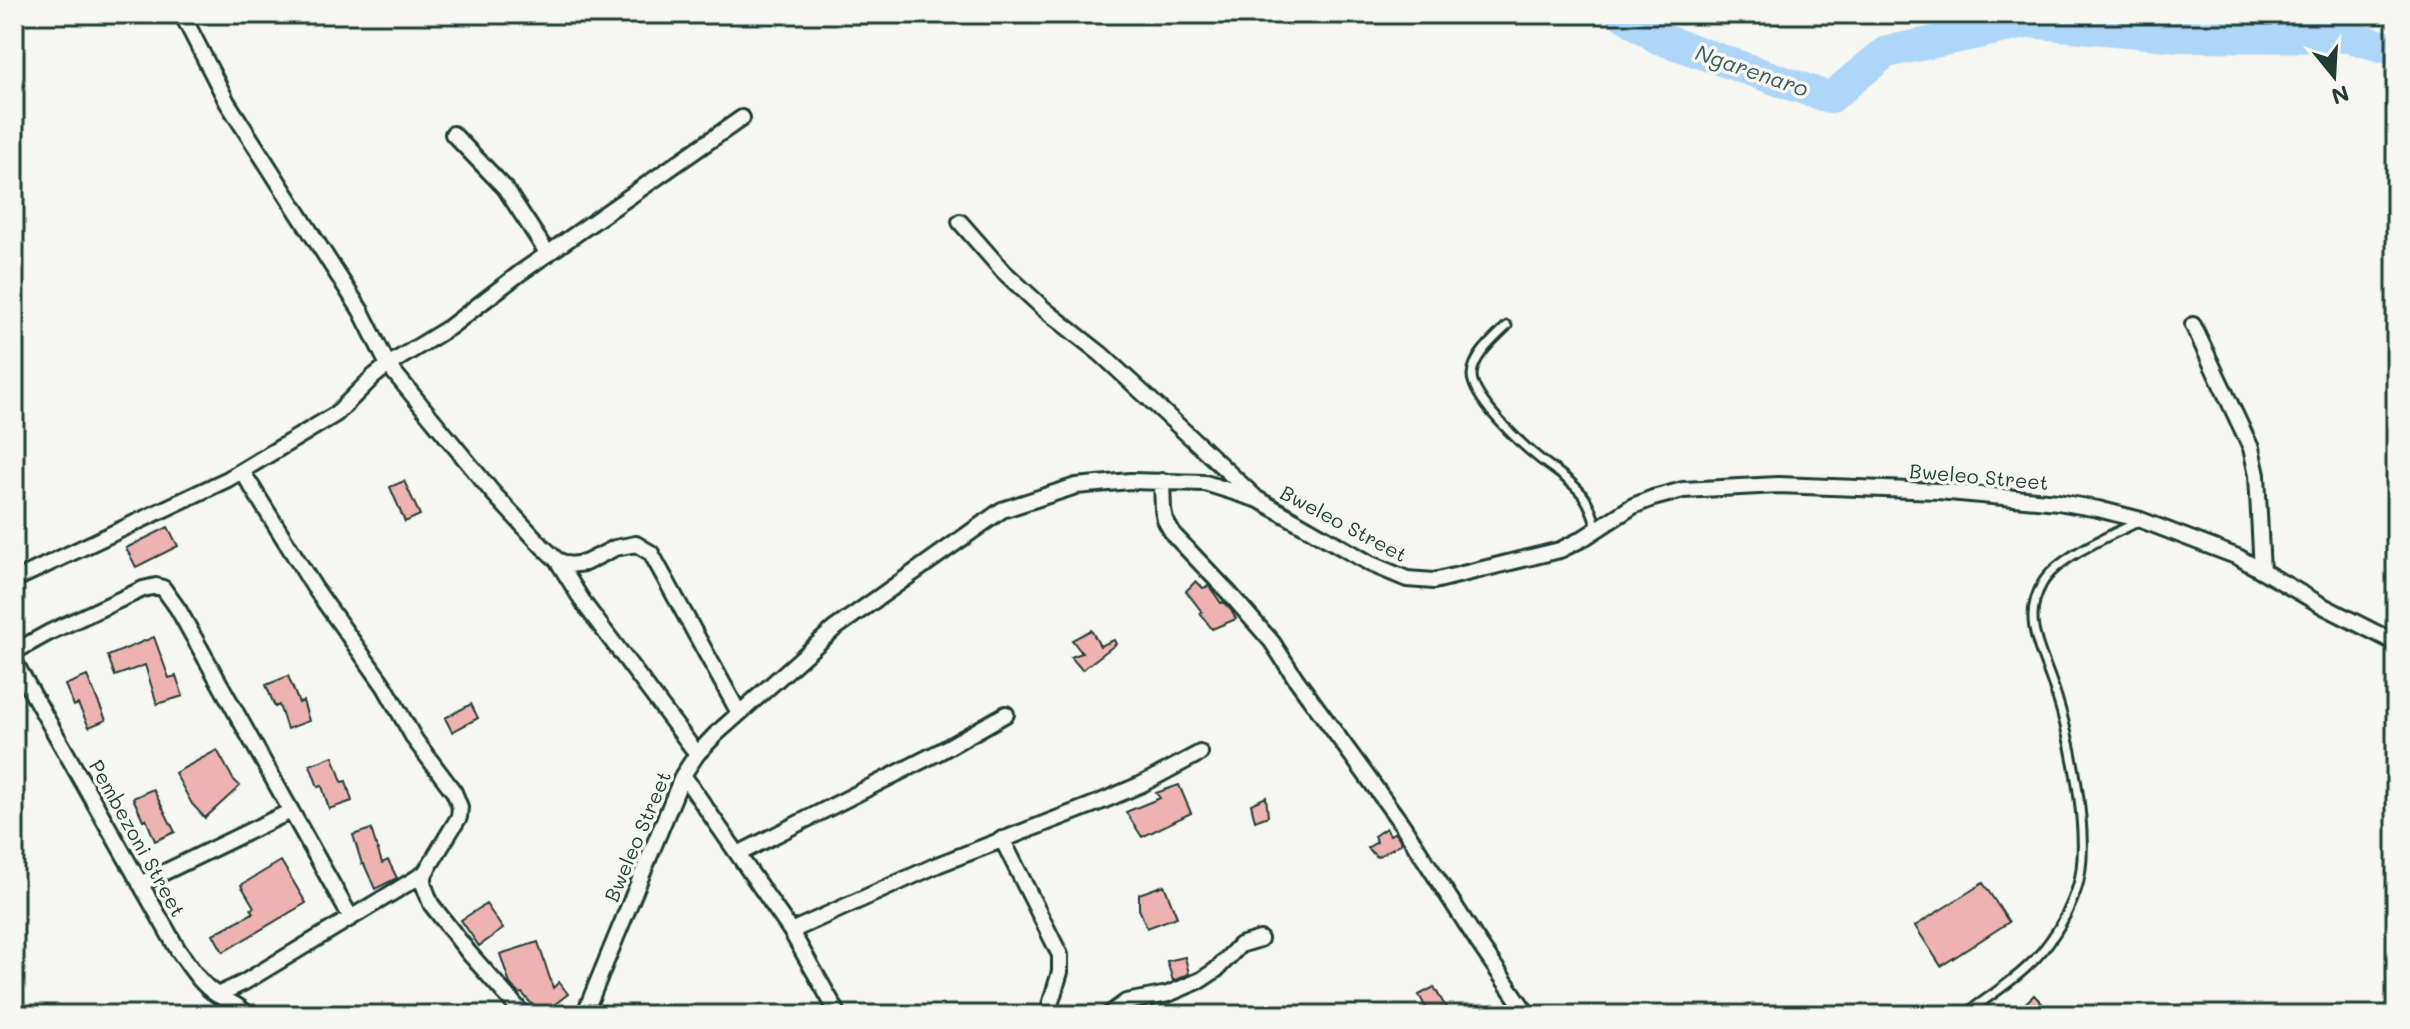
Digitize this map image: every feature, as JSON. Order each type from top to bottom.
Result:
[{"type":"street","points":[[182,14],[227,102],[361,311],[388,365],[493,493],[557,560],[585,605],[697,754]]},
{"type":"street","points":[[14,580],[242,471],[336,414],[388,365],[450,327],[742,118]]},
{"type":"street","points":[[453,134],[505,188],[548,254]]},
{"type":"street","points":[[960,222],[1044,309],[1101,354],[1259,500]]},
{"type":"street","points":[[2193,325],[2251,448],[2257,475],[2262,571]]},
{"type":"street","points":[[242,471],[308,577],[385,687],[415,740],[454,792],[459,802],[459,817],[425,873],[423,883],[431,904],[524,1015]]},
{"type":"street","name":"Bweleo Street","points":[[584,1015],[683,775],[697,754],[834,629],[1002,510],[1076,486],[1130,481],[1205,483],[1259,500],[1371,564],[1407,579],[1434,581],[1560,550],[1633,506],[1683,490],[1778,485],[1938,491],[2058,502],[2141,520],[2238,557],[2396,643]]},
{"type":"street","points":[[1162,481],[1165,520],[1173,534],[1272,642],[1401,823],[1528,1015]]},
{"type":"street","points":[[557,560],[569,565],[585,563],[615,548],[636,544],[651,553],[739,713]]},
{"type":"street","points":[[14,652],[143,589],[163,588],[178,609],[351,918]]},
{"type":"street","name":"Pembezoni Street","points":[[14,661],[178,950],[206,986],[235,1003],[248,1015]]},
{"type":"street","points":[[738,854],[941,751],[1006,714]]},
{"type":"street","points":[[791,931],[937,865],[1142,784],[1200,753]]},
{"type":"street","points":[[683,775],[791,931],[839,1015]]},
{"type":"street","points":[[140,884],[291,811]]},
{"type":"street","points":[[1002,839],[1060,955],[1060,972],[1047,1015]]},
{"type":"street","points":[[217,995],[243,983],[425,873]]},
{"type":"street","points":[[1108,1015],[1126,1002],[1168,994],[1201,980],[1216,970],[1240,945],[1260,939]]},
{"type":"lane","points":[[1507,326],[1481,354],[1472,372],[1481,402],[1537,457],[1583,494],[1597,528]]},
{"type":"lane","points":[[1964,1015],[2028,966],[2056,931],[2077,890],[2082,850],[2077,782],[2065,724],[2051,678],[2034,640],[2033,611],[2042,583],[2068,558],[2141,520]]},
{"type":"building","points":[[404,481],[420,515],[405,522],[390,487]]},
{"type":"building","points":[[168,527],[178,546],[136,567],[126,548]]},
{"type":"building","points":[[1196,581],[1203,588],[1209,586],[1236,619],[1212,629],[1186,591]]},
{"type":"building","points":[[1091,630],[1100,646],[1114,640],[1116,644],[1082,670],[1071,657],[1082,653],[1072,640]]},
{"type":"building","points":[[154,637],[169,678],[176,676],[183,696],[157,704],[145,665],[115,676],[108,656]]},
{"type":"building","points":[[87,676],[106,720],[89,727],[78,704],[74,706],[65,685]]},
{"type":"building","points":[[288,676],[299,703],[303,701],[309,721],[287,729],[279,705],[275,707],[266,685]]},
{"type":"building","points":[[471,704],[478,718],[452,732],[445,718]]},
{"type":"building","points":[[217,750],[240,786],[205,818],[192,804],[175,773]]},
{"type":"building","points":[[333,756],[352,801],[329,809],[322,786],[318,787],[310,765]]},
{"type":"building","points":[[1179,785],[1191,813],[1142,837],[1126,812],[1160,798],[1156,793]]},
{"type":"building","points":[[153,789],[175,832],[155,841],[133,798]]},
{"type":"building","points":[[1266,797],[1268,816],[1255,821],[1251,804]]},
{"type":"building","points":[[1386,828],[1390,835],[1395,832],[1402,843],[1377,857],[1367,848],[1377,842],[1374,836]]},
{"type":"building","points":[[371,829],[382,863],[388,860],[397,878],[375,889],[362,864],[353,835]]},
{"type":"building","points":[[281,861],[306,903],[223,952],[213,934],[253,913],[251,909],[254,907],[241,885]]},
{"type":"building","points":[[1983,883],[2009,922],[1941,966],[1915,926]]},
{"type":"building","points":[[1164,885],[1177,917],[1147,928],[1139,909],[1139,894]]},
{"type":"building","points":[[486,904],[503,929],[479,946],[461,920]]},
{"type":"building","points":[[538,942],[553,988],[559,982],[568,994],[541,1015],[510,984],[500,954]]},
{"type":"building","points":[[1185,957],[1189,974],[1173,981],[1167,961]]},
{"type":"building","points":[[1434,987],[1447,1009],[1430,1015],[1419,995]]},
{"type":"building","points":[[2034,995],[2053,1015],[2013,1015]]},
{"type":"waterway","name":"Ngarenaro","points":[[1622,14],[1658,38],[1830,98],[1886,52],[2030,22],[2179,36],[2349,37],[2396,50]]}]
